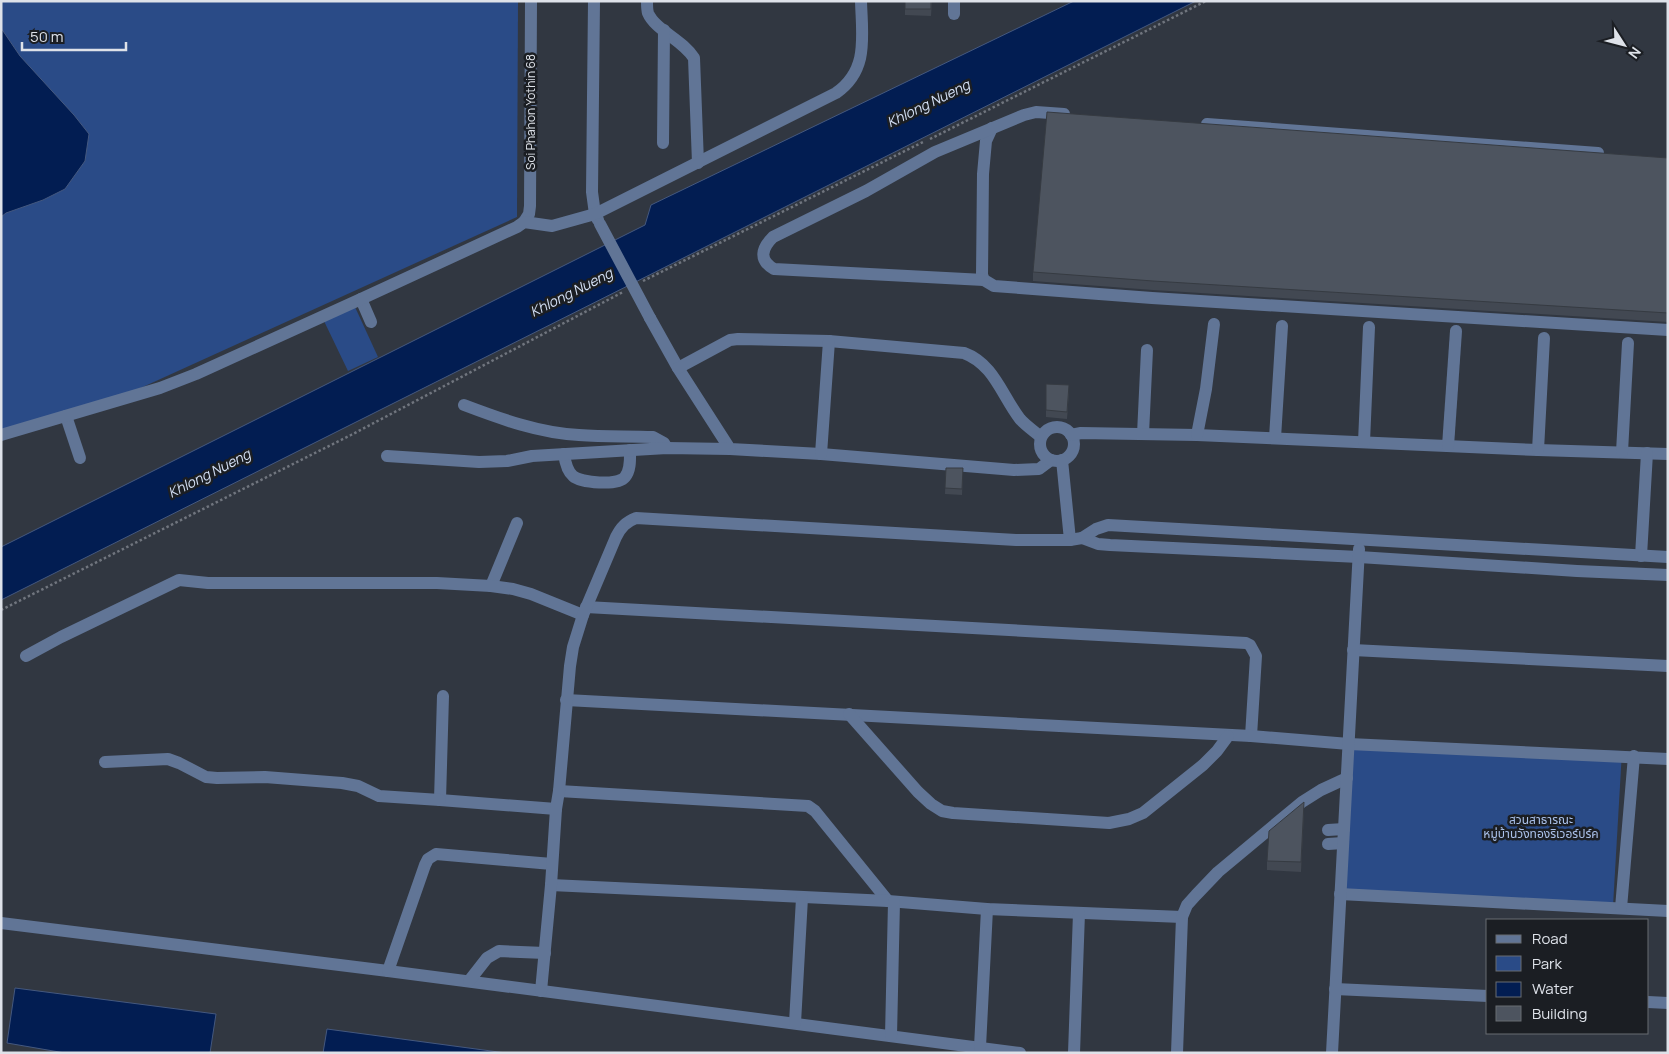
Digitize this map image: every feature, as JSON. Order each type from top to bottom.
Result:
[{"type":"street","name":"Soi Phahon Yothin 68","points":[[524,222],[529,214],[530,206],[531,1]]},
{"type":"street","points":[[594,1],[592,192],[598,219],[678,368],[730,449]]},
{"type":"street","points":[[647,1],[647,12],[651,18],[683,44],[694,58],[698,163]]},
{"type":"street","points":[[1,434],[160,388],[196,374],[362,299],[517,227],[524,222],[552,226],[598,219],[698,163],[836,94],[847,86],[860,64],[862,46],[861,1]]},
{"type":"street","points":[[663,143],[664,30]]},
{"type":"street","points":[[1075,115],[1036,112],[1024,115],[935,152],[774,238],[768,242],[763,259],[766,265],[781,270],[984,280],[994,286],[1009,288],[1668,330]]},
{"type":"street","points":[[1194,123],[1608,154]]},
{"type":"street","points":[[984,280],[982,275],[983,174],[986,140],[992,128]]},
{"type":"street","points":[[362,299],[371,322]]},
{"type":"street","points":[[1197,435],[1206,389],[1214,324]]},
{"type":"street","points":[[1275,438],[1282,326]]},
{"type":"street","points":[[1364,442],[1369,327]]},
{"type":"street","points":[[1448,446],[1456,331]]},
{"type":"street","points":[[678,368],[730,340],[738,338],[828,341],[964,353],[973,356],[986,367],[1022,422],[1041,436]]},
{"type":"street","points":[[1538,450],[1544,338]]},
{"type":"street","points":[[821,454],[828,341]]},
{"type":"street","points":[[1622,452],[1628,343]]},
{"type":"street","points":[[1143,434],[1147,350]]},
{"type":"street","points":[[464,405],[526,427],[578,435],[653,437],[664,443],[667,448]]},
{"type":"street","points":[[66,416],[80,458]]},
{"type":"street","points":[[387,456],[479,462],[507,461],[532,456],[667,448],[730,449],[821,454],[1024,471],[1039,469],[1070,454],[1073,450],[1074,445],[1071,435],[1063,429],[1053,428],[1044,432],[1041,436],[1040,448],[1042,453],[1057,460]]},
{"type":"street","points":[[1071,435],[1081,433],[1197,435],[1668,454]]},
{"type":"street","points":[[564,454],[569,471],[573,477],[583,481],[603,482],[621,480],[625,477],[628,471],[630,450]]},
{"type":"street","points":[[1641,556],[1647,453]]},
{"type":"street","points":[[1057,460],[1076,539]]},
{"type":"street","points":[[541,991],[566,700],[573,647],[585,611],[621,528],[628,521],[636,518],[1016,540],[1076,539],[1110,545],[1359,557],[1577,571],[1668,574]]},
{"type":"street","points":[[491,586],[517,523]]},
{"type":"street","points":[[1076,539],[1096,529],[1108,526],[1668,558]]},
{"type":"street","points":[[1332,1053],[1360,540]]},
{"type":"street","points":[[26,656],[61,637],[180,580],[208,583],[438,582],[513,589],[585,611],[1246,643],[1250,645],[1256,656],[1251,736]]},
{"type":"street","points":[[1353,650],[1668,666]]},
{"type":"street","points":[[440,800],[443,696]]},
{"type":"street","points":[[566,700],[1251,736],[1349,744],[1668,759]]},
{"type":"street","points":[[849,714],[918,792],[942,811],[1099,822],[1118,822],[1143,813],[1203,765],[1228,736]]},
{"type":"street","points":[[1621,908],[1634,756]]},
{"type":"street","points":[[105,762],[168,759],[206,777],[265,776],[342,783],[358,786],[379,796],[556,809]]},
{"type":"street","points":[[1176,1053],[1182,917],[1187,906],[1218,872],[1302,802],[1321,790],[1348,778]]},
{"type":"street","points":[[559,791],[808,806],[815,811],[891,901],[891,1036]]},
{"type":"street","points":[[1328,830],[1344,829]]},
{"type":"street","points":[[1328,844],[1343,844]]},
{"type":"street","points":[[388,971],[425,865],[432,856],[436,854],[552,864]]},
{"type":"street","points":[[551,885],[891,901],[987,909],[1182,917]]},
{"type":"street","points":[[1340,894],[1668,911]]},
{"type":"street","points":[[794,1023],[802,898]]},
{"type":"street","points":[[980,1047],[987,909]]},
{"type":"street","points":[[1074,1053],[1079,913]]},
{"type":"street","points":[[1,922],[1020,1053]]},
{"type":"street","points":[[469,981],[487,958],[500,951],[545,953]]},
{"type":"street","points":[[1335,989],[1486,996]]},
{"type":"street","points":[[1649,1002],[1668,1003]]},
{"type":"path","points":[[642,282],[1206,1]]},
{"type":"path","points":[[1,610],[351,435],[625,291]]},
{"type":"green space","points":[[1,1],[518,1],[517,217],[134,391],[1,430]]},
{"type":"green space","points":[[355,307],[378,357],[348,371],[324,321]]},
{"type":"green space","name":"สวนสาธารณะ หมู่บ้านวังทองริเวอร์ปร์ค","points":[[1352,743],[1622,751],[1613,906],[1346,891]]},
{"type":"water","name":"Khlong Nueng","points":[[1074,1],[1196,1],[1,600],[1,547],[645,225],[651,205]]},
{"type":"water","points":[[1,28],[20,56],[89,134],[85,161],[65,189],[43,200],[6,213],[1,217]]},
{"type":"water","points":[[15,988],[216,1014],[210,1053],[65,1053],[7,1043]]},
{"type":"water","points":[[327,1029],[506,1053],[323,1053]]},
{"type":"building","points":[[905,1],[931,1],[931,9],[905,9]]},
{"type":"building","points":[[1047,112],[1668,158],[1668,313],[1033,272]]},
{"type":"building","points":[[1046,384],[1069,385],[1067,412],[1046,410]]},
{"type":"building","points":[[946,468],[963,468],[962,489],[945,488]]},
{"type":"building","points":[[1304,802],[1301,862],[1267,861],[1269,831]]}]
